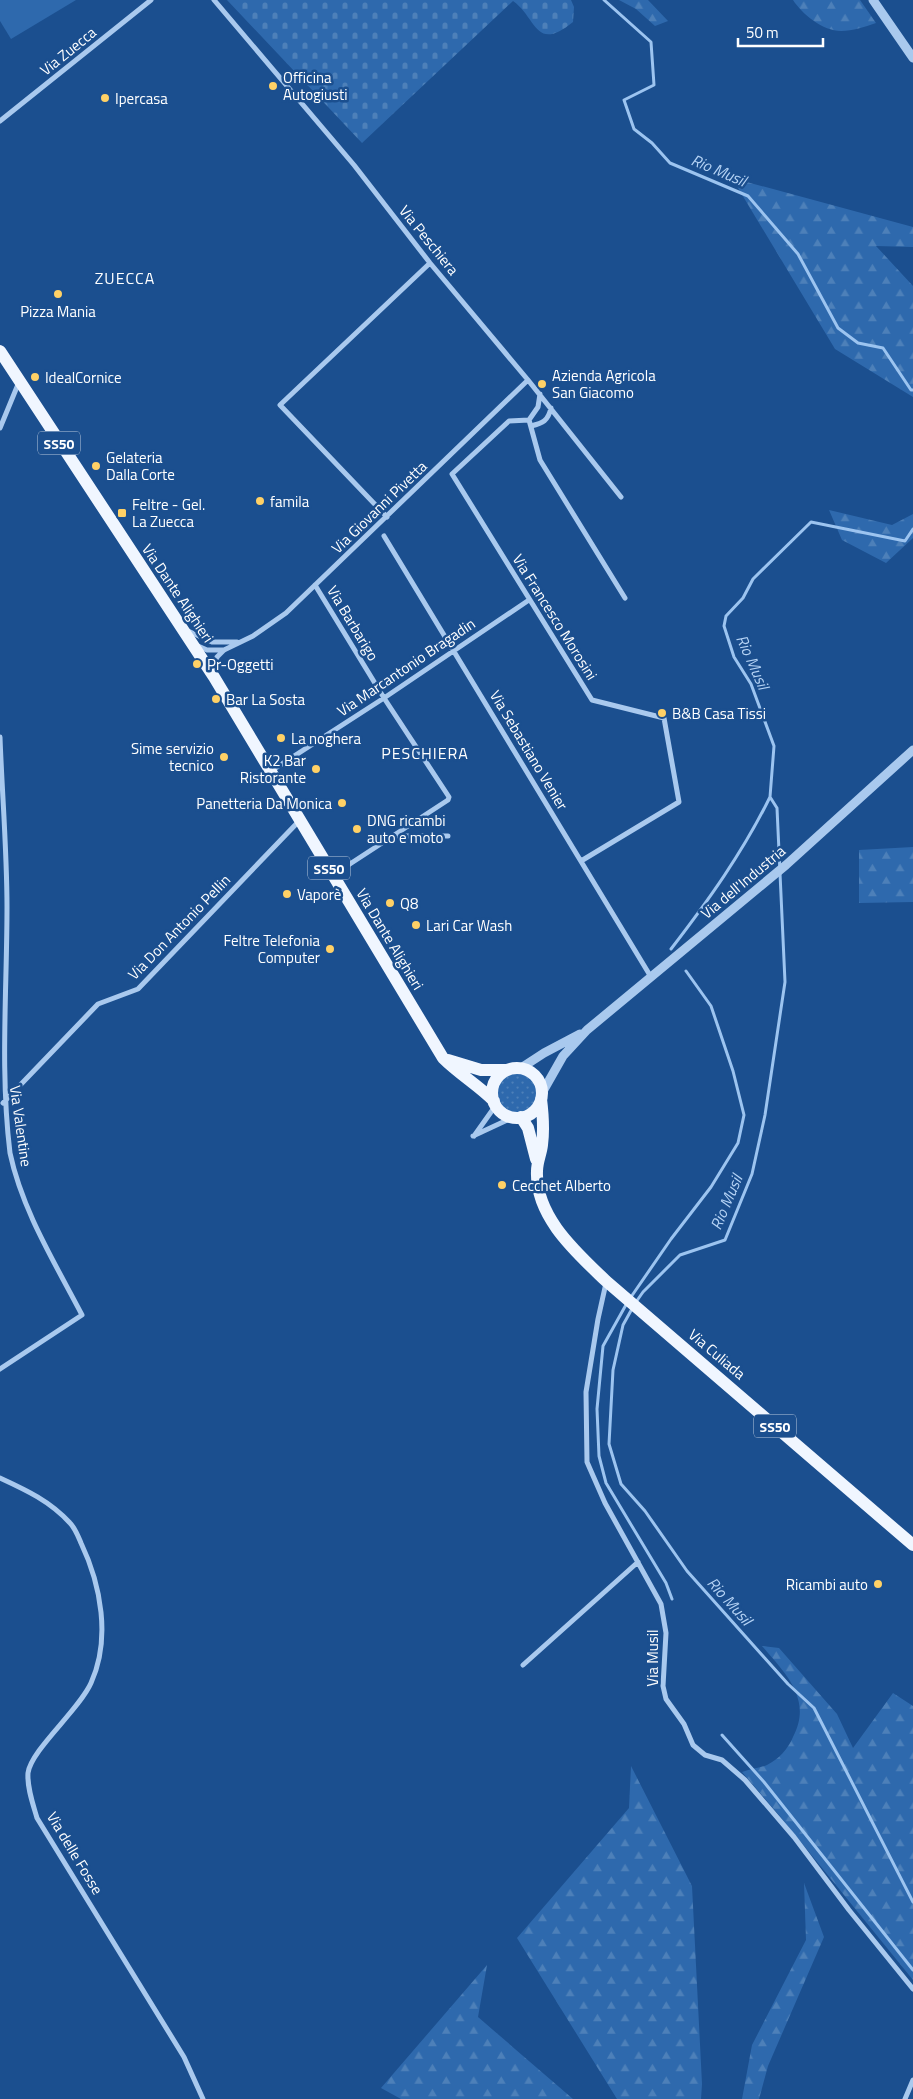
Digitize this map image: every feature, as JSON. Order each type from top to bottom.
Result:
[{"type":"main road","name":"Via Dante Alighieri","points":[[0,351],[214,677],[443,1058],[452,1067],[480,1087],[495,1103]]},
{"type":"main road","name":"Via Dante Alighieri","points":[[0,360],[19,382]]},
{"type":"main road","points":[[443,1058],[481,1070],[521,1068]]},
{"type":"main road","name":"SS50","points":[[521,1068],[528,1070],[538,1079],[542,1096]]},
{"type":"main road","points":[[495,1103],[494,1083],[507,1070]]},
{"type":"main road","points":[[517,1117],[534,1111],[542,1096]]},
{"type":"main road","name":"Via Culiada","points":[[542,1096],[543,1132],[537,1174],[540,1194],[553,1222],[572,1247],[617,1291],[913,1545]]},
{"type":"main road","name":"SS50","points":[[495,1103],[502,1112],[517,1117]]},
{"type":"main road","name":"Via Culiada","points":[[517,1117],[528,1128],[533,1140],[538,1164]]},
{"type":"street","name":"Via Zuecca","points":[[0,121],[151,0]]},
{"type":"street","name":"Via Peschiera","points":[[214,0],[354,166],[430,263],[540,394],[621,497]]},
{"type":"street","points":[[874,0],[913,58]]},
{"type":"street","points":[[387,517],[280,405],[430,263]]},
{"type":"street","name":"Via Giovanni Pivetta","points":[[224,650],[275,622],[315,586],[528,380]]},
{"type":"street","points":[[0,428],[19,382]]},
{"type":"street","points":[[540,394],[538,407],[529,420],[540,460],[625,598]]},
{"type":"street","points":[[531,426],[543,423],[549,417],[551,408]]},
{"type":"street","name":"Via Francesco Morosini","points":[[529,420],[509,421],[452,474],[592,700],[664,718],[679,802],[581,861]]},
{"type":"street","name":"Via Sebastiano Venier","points":[[384,536],[651,977]]},
{"type":"street","name":"Via Barbarigo","points":[[315,586],[384,698],[449,797],[448,800],[394,836]]},
{"type":"street","name":"Via Marcantonio Bragadin","points":[[271,771],[384,698],[529,600]]},
{"type":"street","name":"Via Giovanni Pivetta","points":[[180,626],[200,638],[212,642],[240,642]]},
{"type":"street","points":[[189,639],[202,648],[224,650]]},
{"type":"street","points":[[214,677],[215,662],[224,650]]},
{"type":"street","name":"Via Valentine","points":[[0,737],[7,906],[1,1060],[3,1103],[10,1152],[20,1188],[38,1230],[82,1315],[0,1369]]},
{"type":"street","name":"Via dell'Industria","points":[[542,1096],[563,1056],[587,1030],[786,865],[913,750]]},
{"type":"street","name":"Via Don Antonio Pellin","points":[[3,1103],[98,1004],[138,990],[300,820]]},
{"type":"street","points":[[333,876],[394,836],[448,836]]},
{"type":"street","name":"Via dell'Industria","points":[[521,1068],[544,1052],[587,1030]]},
{"type":"street","points":[[495,1103],[473,1136],[517,1117]]},
{"type":"street","name":"Via Musil","points":[[606,1281],[586,1392],[587,1462],[605,1503],[661,1604],[666,1633],[663,1686],[666,1699],[684,1724],[693,1745],[705,1755],[722,1760],[746,1780],[794,1836],[848,1910],[913,1988]]},
{"type":"street","name":"Via delle Fosse","points":[[0,1478],[39,1496],[72,1524],[89,1560],[100,1602],[101,1650],[91,1683],[74,1710],[36,1753],[28,1772],[30,1794],[37,1818],[184,2057],[204,2099]]},
{"type":"street","points":[[522,1665],[638,1562]]},
{"type":"street","points":[[905,2099],[913,2080]]},
{"type":"green space","points":[[0,0],[76,0],[11,39],[0,21]]},
{"type":"green space","points":[[227,0],[571,0],[574,7],[573,22],[560,31],[551,34],[538,30],[513,1],[362,143]]},
{"type":"green space","points":[[619,0],[648,0],[668,21],[655,26],[636,9]]},
{"type":"green space","points":[[793,0],[860,0],[876,23],[859,29],[834,30],[814,21]]},
{"type":"green space","points":[[732,178],[913,227],[913,247],[876,246],[913,286],[913,397],[835,349]]},
{"type":"green space","points":[[829,510],[892,525],[913,514],[913,538],[886,563],[842,540]]},
{"type":"green space","points":[[913,847],[913,902],[859,903],[859,850]]},
{"type":"green space","points":[[517,1070],[530,1074],[536,1080],[540,1093],[536,1106],[530,1112],[517,1116],[504,1112],[498,1106],[494,1093],[498,1080],[504,1074]]},
{"type":"green space","points":[[762,1646],[779,1648],[837,1714],[853,1748],[893,1693],[913,1706],[913,1980],[742,1772],[771,1763],[786,1750],[798,1723],[800,1711],[794,1687]]},
{"type":"green space","points":[[631,1766],[692,1886],[702,2084],[701,2099],[617,2099],[517,1938],[629,1808]]},
{"type":"green space","points":[[804,1883],[824,1937],[768,2066],[759,2099],[742,2099],[752,2045],[806,1940]]},
{"type":"green space","points":[[487,1965],[478,2017],[573,2099],[401,2099],[381,2088]]},
{"type":"waterway","name":"Rio Musil","points":[[604,0],[651,42],[654,85],[624,100],[634,129],[652,143],[670,163],[748,196],[798,254],[838,328],[858,343],[883,348],[911,390],[913,390]]},
{"type":"waterway","name":"Rio Musil","points":[[636,1302],[643,1292],[680,1255],[725,1240],[752,1174],[765,1115],[785,982],[777,808],[770,797],[774,746],[751,684],[734,657],[724,626],[726,616],[743,598],[753,579],[811,522],[905,541],[913,529]]},
{"type":"waterway","points":[[671,949],[724,876],[770,797]]},
{"type":"waterway","points":[[631,1297],[671,1239],[711,1187],[738,1143],[744,1115],[733,1071],[711,1006],[686,971]]},
{"type":"waterway","points":[[627,1303],[603,1346],[597,1409],[599,1456],[606,1483],[666,1583],[672,1599]]},
{"type":"waterway","name":"Rio Musil","points":[[633,1307],[623,1325],[613,1370],[609,1444],[621,1484],[645,1511],[687,1571],[788,1684],[814,1708],[913,1902]]},
{"type":"waterway","points":[[722,1735],[764,1782],[913,1970]]},
{"type":"place","name":"Officina Autogiusti","points":[[273,86]]},
{"type":"place","name":"Ipercasa","points":[[105,98]]},
{"type":"place","name":"Pizza Mania","points":[[58,294]]},
{"type":"place","name":"IdealCornice","points":[[35,377]]},
{"type":"place","name":"Azienda Agricola San Giacomo","points":[[542,384]]},
{"type":"place","name":"Gelateria Dalla Corte","points":[[96,466]]},
{"type":"place","name":"famila","points":[[260,501]]},
{"type":"place","name":"Feltre - Gel. La Zuecca","points":[[122,513]]},
{"type":"place","name":"Pr-Oggetti","points":[[197,664]]},
{"type":"place","name":"Bar La Sosta","points":[[216,699]]},
{"type":"place","name":"B&B Casa Tissi","points":[[662,713]]},
{"type":"place","name":"La noghera","points":[[281,738]]},
{"type":"place","name":"Sime servizio tecnico","points":[[224,757]]},
{"type":"place","name":"K2 Bar Ristorante","points":[[316,769]]},
{"type":"place","name":"Panetteria Da Monica","points":[[342,803]]},
{"type":"place","name":"DNG ricambi auto e moto","points":[[357,829]]},
{"type":"place","name":"Vaporè","points":[[287,894]]},
{"type":"place","name":"Q8","points":[[390,903]]},
{"type":"place","name":"Lari Car Wash","points":[[416,925]]},
{"type":"place","name":"Feltre Telefonia Computer","points":[[330,949]]},
{"type":"place","name":"Cecchet Alberto","points":[[502,1185]]},
{"type":"place","name":"Ricambi auto","points":[[878,1584]]},
{"type":"district","name":"ZUECCA","points":[[125,278]]},
{"type":"district","name":"PESCHIERA","points":[[425,753]]}]
